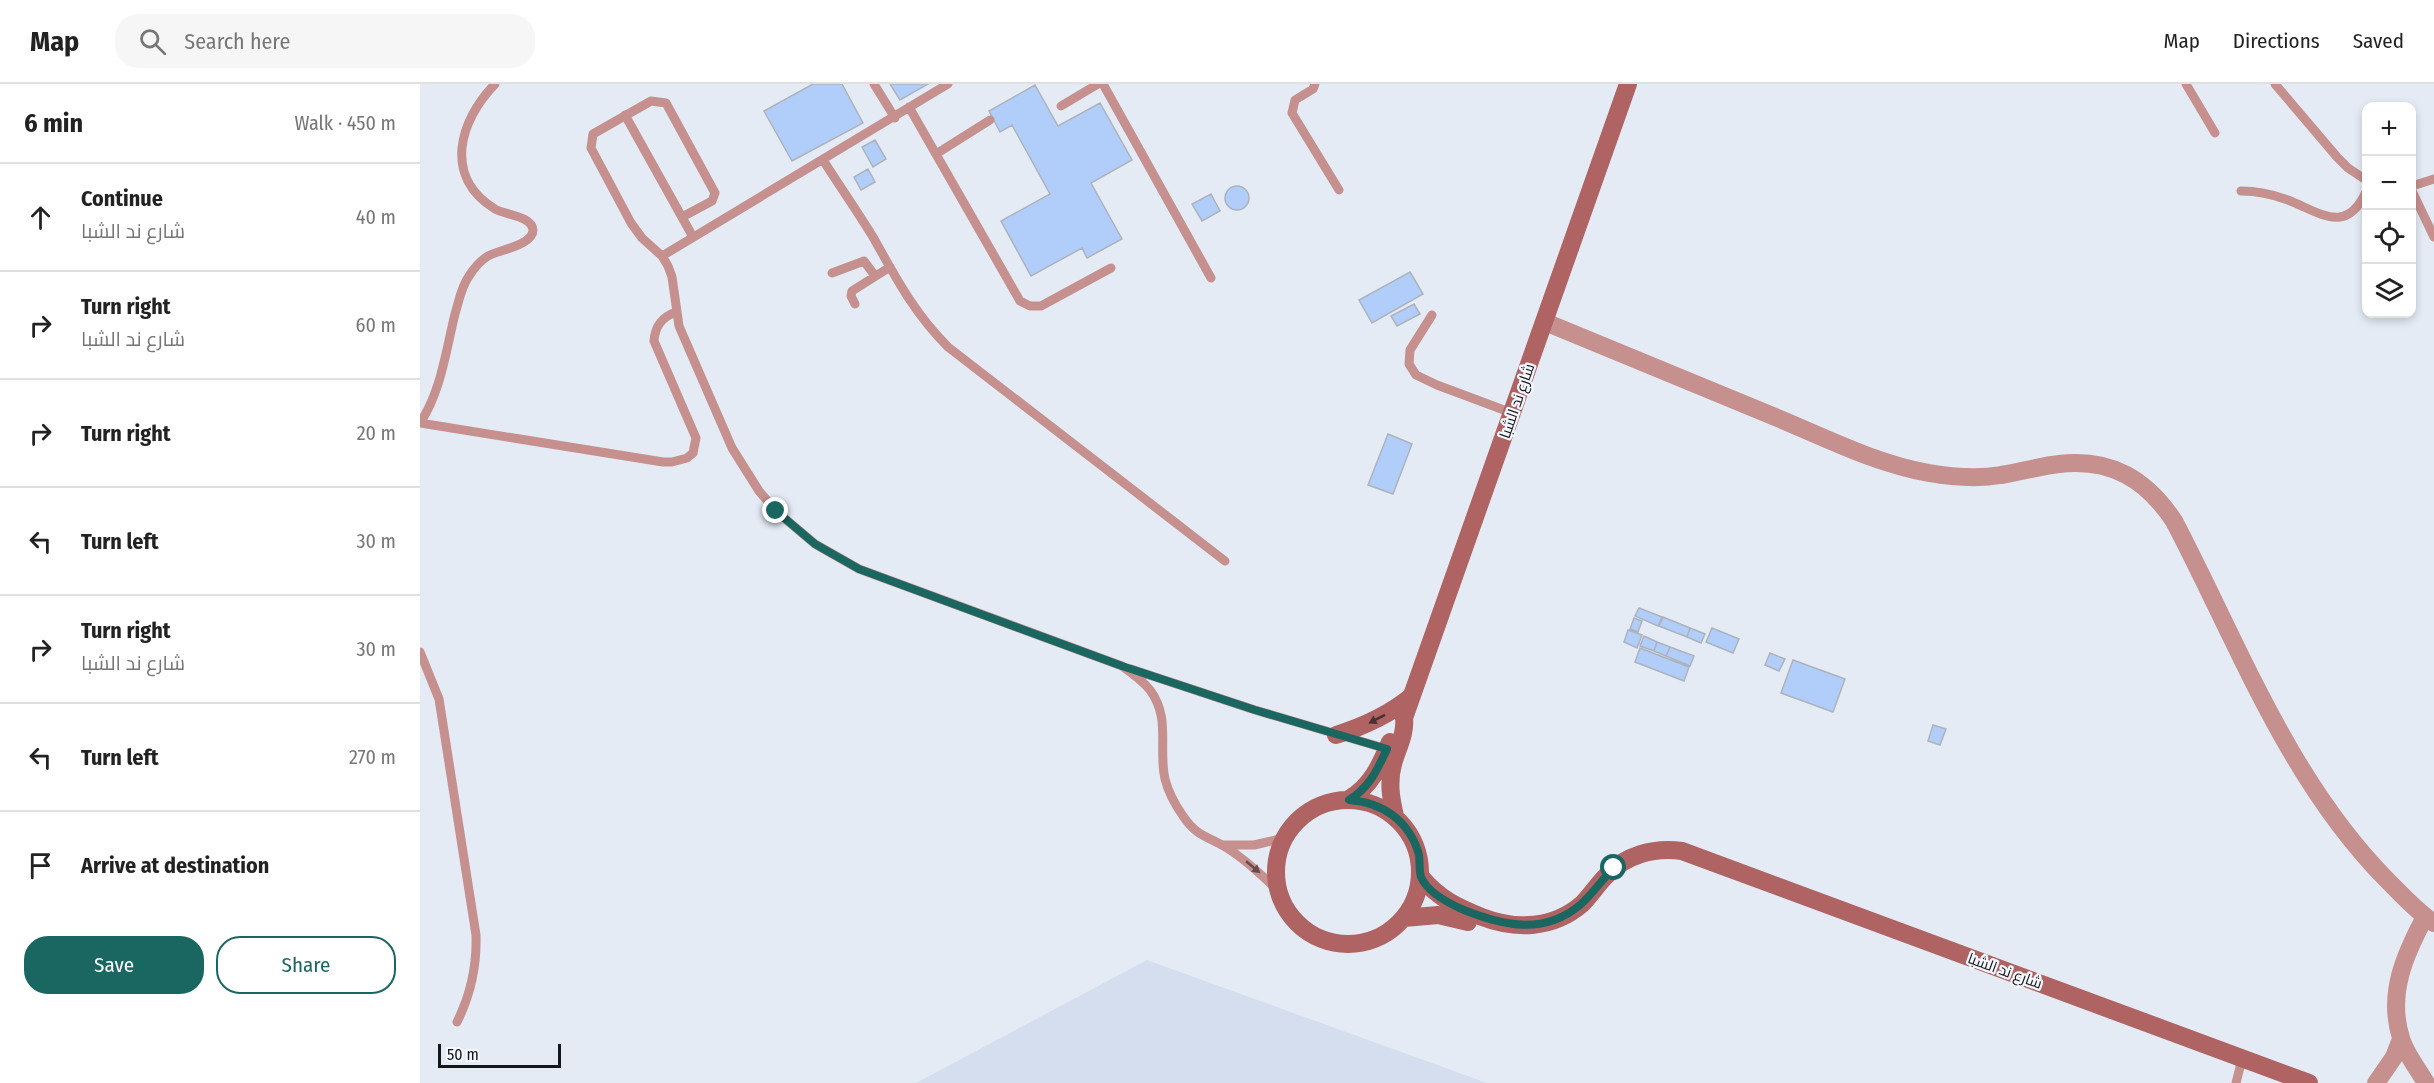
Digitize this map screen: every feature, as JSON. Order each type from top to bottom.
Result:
[{"type":"main road","name":"شارع ند الشبا","points":[[1349,800],[1367,786],[1373,778],[1396,728],[1404,718],[1629,84]]},
{"type":"main road","points":[[1336,735],[1386,715],[1413,694]]},
{"type":"main road","name":"شارع ند الشبا","points":[[1395,816],[1390,778],[1404,731],[1404,718]]},
{"type":"main road","points":[[1337,800],[1373,804],[1395,816],[1415,844],[1421,877],[1416,899],[1404,918],[1387,933],[1366,942],[1332,942],[1311,934],[1295,920],[1279,892],[1277,859],[1284,838],[1298,820],[1316,807],[1337,800]]},
{"type":"main road","name":"شارع ند الشبا","points":[[1421,877],[1436,894],[1455,906],[1500,923],[1524,926],[1548,922],[1570,912],[1589,897],[1614,868],[1635,856],[1671,850],[1690,854],[2309,1083]]},
{"type":"main road","name":"شارع ند الشبا","points":[[1404,918],[1438,915],[1512,934],[1542,933],[1560,928],[1581,916],[1612,882],[1633,867],[1653,859],[1701,859]]},
{"type":"street","points":[[1545,321],[1857,451],[1928,473],[1964,477],[2000,475],[2081,462],[2125,473],[2144,486],[2161,502],[2174,521],[2251,675],[2313,788],[2376,869],[2430,920],[2407,950],[2401,968],[2397,1004],[2401,1039],[2426,1083]]},
{"type":"street","points":[[2376,1083],[2394,1057],[2401,1039]]},
{"type":"lane","points":[[495,84],[483,96],[466,124],[462,140],[465,172],[472,186],[483,199],[503,213],[526,220],[530,223],[533,233],[527,241],[486,257],[470,274],[460,295],[432,401],[420,423],[626,458],[672,462],[687,458],[693,453],[696,438],[654,341],[654,333],[662,319],[676,312]]},
{"type":"lane","points":[[874,84],[895,118]]},
{"type":"lane","points":[[662,256],[895,118],[948,84]]},
{"type":"lane","points":[[1061,106],[1098,84]]},
{"type":"lane","points":[[1103,84],[1211,278]]},
{"type":"lane","points":[[1315,84],[1313,88],[1295,100],[1292,113],[1339,190]]},
{"type":"lane","points":[[2186,84],[2215,134]]},
{"type":"lane","points":[[2274,84],[2337,157],[2362,177]]},
{"type":"lane","points":[[682,217],[712,201],[715,193],[669,107],[661,101],[651,101],[597,130],[591,139],[591,148],[636,231],[662,256],[672,277],[679,326],[732,448],[759,491],[794,528],[836,558],[859,569],[1122,666],[1336,735],[1387,749]]},
{"type":"lane","points":[[909,107],[1020,302],[1030,306],[1041,306],[1111,268]]},
{"type":"lane","points":[[625,115],[693,237]]},
{"type":"lane","points":[[936,154],[990,120]]},
{"type":"lane","points":[[823,160],[915,310],[954,352],[1225,561]]},
{"type":"lane","points":[[2416,185],[2434,179]]},
{"type":"lane","points":[[2241,191],[2269,194],[2322,216],[2338,218],[2354,212],[2362,200]]},
{"type":"lane","points":[[2416,199],[2434,237]]},
{"type":"lane","points":[[832,273],[864,261],[875,276]]},
{"type":"lane","points":[[855,304],[851,296],[852,291],[890,267]]},
{"type":"lane","points":[[1432,315],[1410,350],[1409,364],[1416,375],[1437,386],[1512,413]]},
{"type":"lane","points":[[420,652],[439,699],[476,935],[475,971],[471,989],[457,1022]]},
{"type":"lane","points":[[1122,666],[1150,690],[1160,709],[1164,730],[1165,778],[1176,804],[1191,826],[1201,835],[1224,846],[1253,867],[1279,892]]},
{"type":"lane","points":[[1224,846],[1254,845],[1284,838]]},
{"type":"lane","points":[[2236,1083],[2242,1059]]},
{"type":"shaded area","points":[[1147,960],[1487,1083],[916,1083]]},
{"type":"building","points":[[813,84],[842,84],[863,123],[792,161],[764,111]]},
{"type":"building","points":[[890,84],[928,84],[900,100]]},
{"type":"building","points":[[1035,85],[1058,126],[1100,103],[1132,160],[1091,183],[1122,239],[1087,258],[1082,248],[1031,276],[1001,221],[1050,194],[1012,125],[1000,132],[989,111]]},
{"type":"building","points":[[875,140],[886,159],[873,167],[862,147]]},
{"type":"building","points":[[868,169],[875,182],[861,190],[854,177]]},
{"type":"building","points":[[1232,186],[1242,186],[1249,193],[1249,203],[1242,210],[1232,210],[1225,203],[1225,193]]},
{"type":"building","points":[[1211,194],[1220,211],[1202,221],[1192,204]]},
{"type":"building","points":[[1410,272],[1423,294],[1372,323],[1359,300]]},
{"type":"building","points":[[1414,304],[1420,314],[1397,326],[1391,316]]},
{"type":"building","points":[[1388,434],[1412,444],[1393,494],[1368,485]]},
{"type":"building","points":[[1639,608],[1662,617],[1658,626],[1635,616]]},
{"type":"building","points":[[1663,617],[1690,628],[1687,637],[1659,626]]},
{"type":"building","points":[[1634,618],[1642,621],[1638,632],[1630,629]]},
{"type":"building","points":[[1690,628],[1705,634],[1701,643],[1687,637]]},
{"type":"building","points":[[1712,628],[1739,639],[1733,653],[1706,642]]},
{"type":"building","points":[[1628,630],[1642,635],[1637,648],[1624,642]]},
{"type":"building","points":[[1644,636],[1657,642],[1654,651],[1640,646]]},
{"type":"building","points":[[1657,642],[1670,647],[1666,656],[1654,651]]},
{"type":"building","points":[[1670,647],[1694,656],[1690,666],[1666,656]]},
{"type":"building","points":[[1640,648],[1689,667],[1684,681],[1635,662]]},
{"type":"building","points":[[1770,653],[1785,659],[1779,671],[1765,665]]},
{"type":"building","points":[[1793,660],[1845,679],[1833,712],[1781,693]]},
{"type":"building","points":[[1933,725],[1946,729],[1940,745],[1928,741]]},
{"type":"route","points":[[776,511],[815,544],[859,569],[1122,666],[1255,710],[1387,749],[1373,778],[1367,786],[1349,800],[1361,800],[1385,809],[1403,824],[1419,854],[1421,877],[1436,894],[1455,906],[1500,923],[1536,925],[1560,918],[1580,905],[1614,868]]}]
